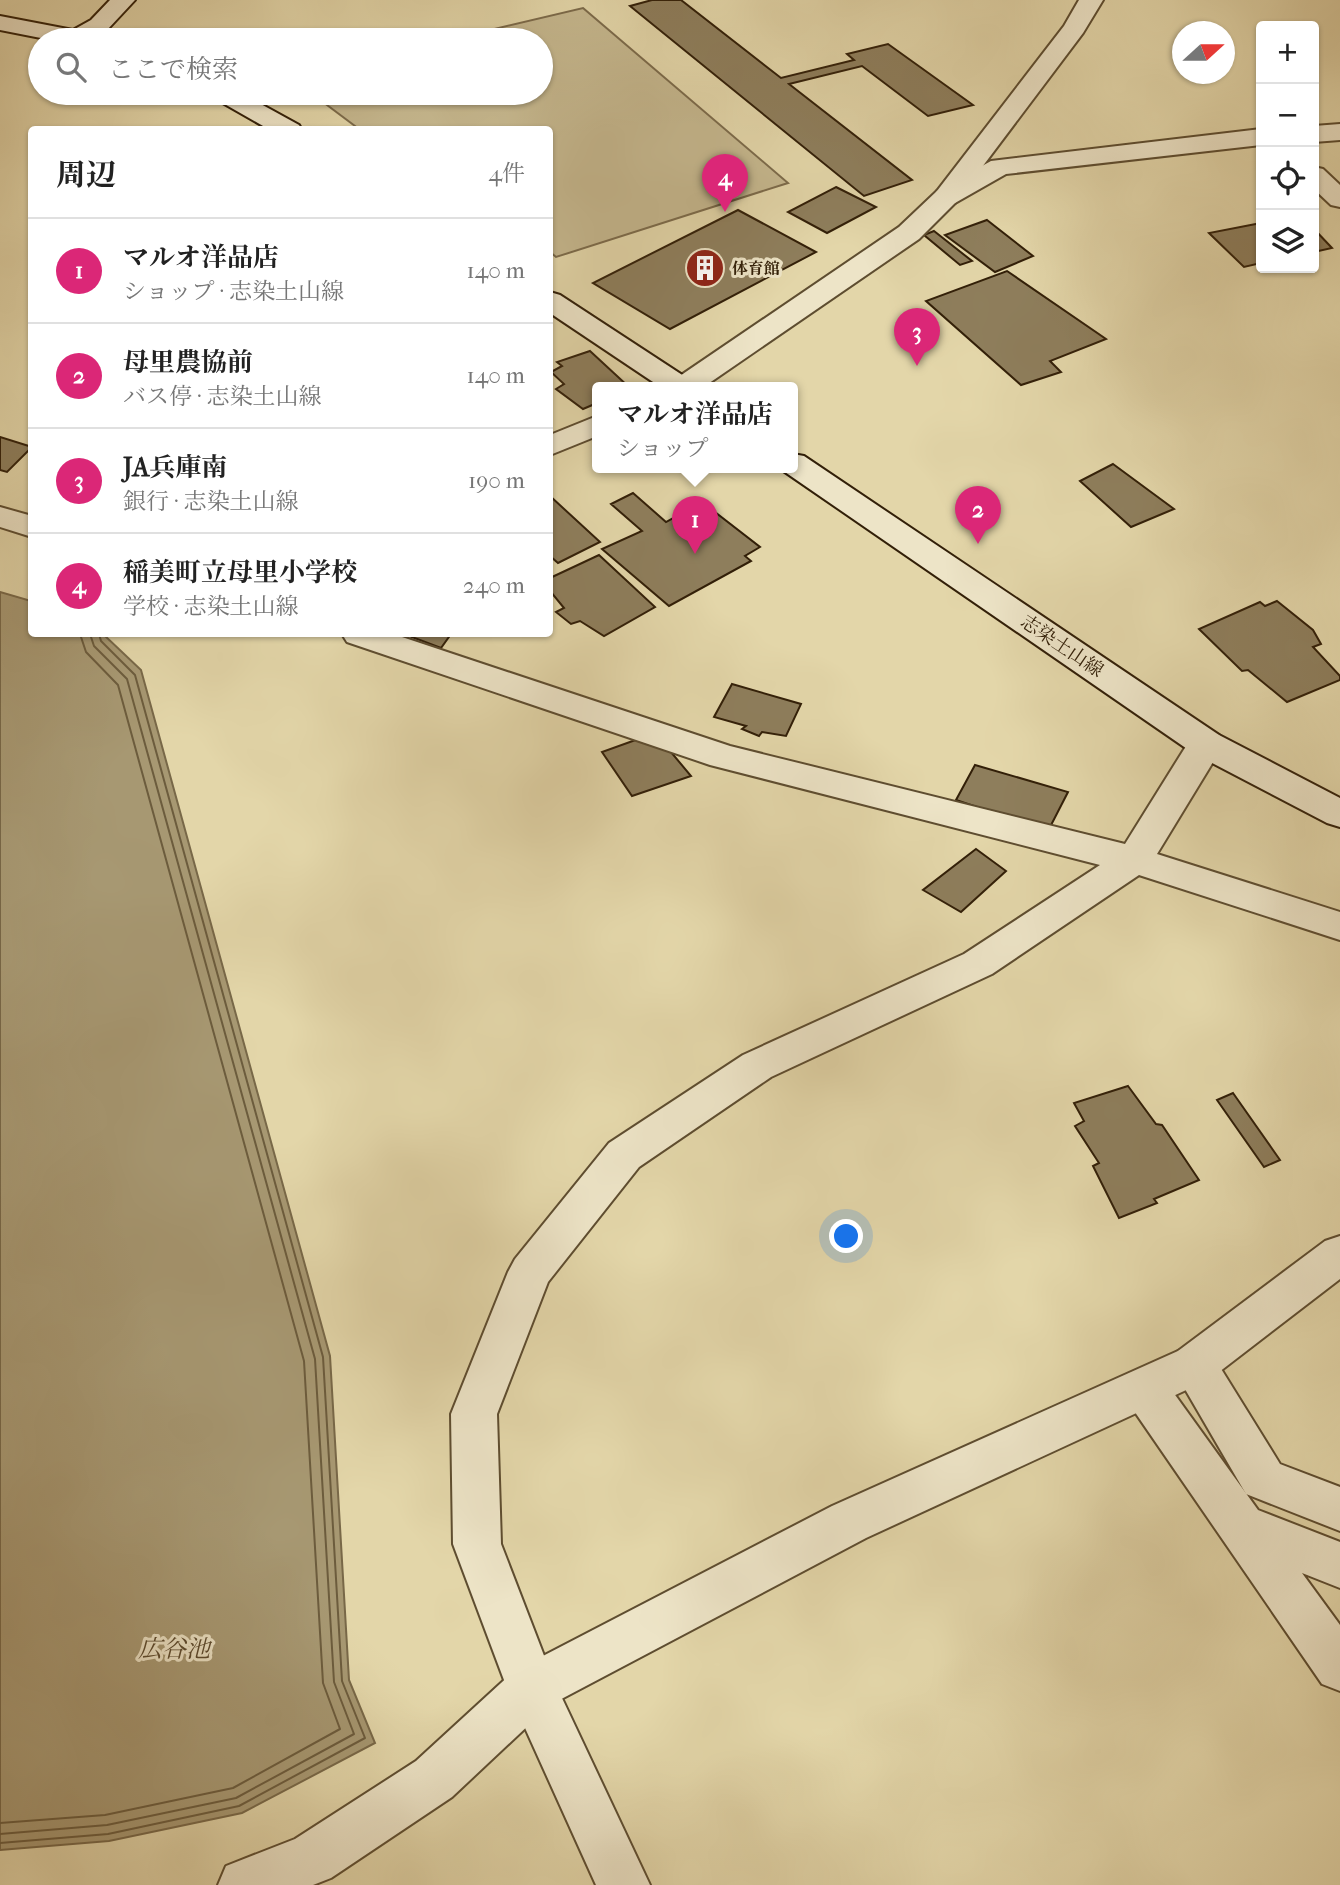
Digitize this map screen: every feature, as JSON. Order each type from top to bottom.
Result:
[{"type":"street","points":[[96,28],[123,0]]},
{"type":"street","points":[[691,382],[909,233],[946,197],[1075,28],[1091,0]]},
{"type":"street","points":[[0,23],[28,28]]},
{"type":"street","points":[[245,105],[283,126]]},
{"type":"street","points":[[1319,134],[1340,132]]},
{"type":"street","points":[[946,197],[1000,167],[1256,138]]},
{"type":"street","points":[[1319,180],[1340,199]]},
{"type":"street","points":[[553,303],[673,382]]},
{"type":"street","points":[[553,445],[592,427]]},
{"type":"street","name":"志染土山線","points":[[798,466],[1206,744],[1340,814]]},
{"type":"street","points":[[0,517],[28,526]]},
{"type":"street","points":[[368,637],[723,756],[1134,860],[1340,926]]},
{"type":"street","points":[[623,1885],[532,1688],[477,1544],[474,1414],[530,1272],[624,1155],[757,1066],[978,964],[1134,860],[1206,744]]},
{"type":"street","points":[[245,1885],[312,1859],[434,1779],[532,1688],[849,1522],[1194,1365],[1340,1254]]},
{"type":"street","points":[[1194,1365],[1263,1479],[1340,1509]]},
{"type":"street","points":[[1144,1388],[1340,1667]]},
{"type":"street","points":[[1241,1526],[1340,1565]]},
{"type":"shaded area","points":[[583,8],[788,183],[556,257],[553,254],[553,126],[355,126],[327,105],[553,105],[553,28],[499,28]]},
{"type":"water","name":"広谷池","points":[[0,592],[28,600],[28,637],[106,637],[141,670],[330,1356],[349,1680],[375,1743],[242,1813],[109,1841],[0,1850]]},
{"type":"building","points":[[652,0],[681,0],[781,78],[854,60],[847,54],[888,44],[973,105],[928,116],[862,66],[789,84],[912,180],[864,196],[630,6]]},
{"type":"building","points":[[836,187],[876,207],[827,233],[788,212]]},
{"type":"building","name":"体育館","points":[[738,210],[816,252],[670,329],[593,283]]},
{"type":"building","points":[[987,220],[1033,256],[995,272],[945,235]]},
{"type":"building","points":[[1256,224],[1256,264],[1244,267],[1209,233]]},
{"type":"building","points":[[934,231],[972,261],[960,265],[924,235]]},
{"type":"building","points":[[1319,234],[1332,248],[1319,251]]},
{"type":"building","points":[[1007,271],[1106,339],[1050,361],[1061,372],[1021,385],[926,301]]},
{"type":"building","points":[[590,351],[624,382],[592,382],[592,405],[583,409],[556,389],[564,384],[553,374],[553,371],[562,366],[557,362]]},
{"type":"building","points":[[0,437],[28,446],[28,451],[7,472],[0,470]]},
{"type":"building","points":[[1113,464],[1174,509],[1131,527],[1080,481]]},
{"type":"building","points":[[633,493],[666,522],[702,502],[760,547],[745,556],[751,561],[669,606],[602,549],[642,531],[611,504]]},
{"type":"building","points":[[553,499],[600,542],[558,563],[553,559]]},
{"type":"building","points":[[599,555],[655,607],[604,636],[580,621],[571,624],[556,612],[564,608],[553,595],[553,577]]},
{"type":"building","points":[[1277,601],[1313,630],[1321,644],[1313,647],[1340,676],[1340,680],[1287,702],[1248,670],[1242,671],[1199,629],[1260,602],[1265,606]]},
{"type":"building","points":[[412,637],[449,637],[441,648]]},
{"type":"building","points":[[732,684],[801,704],[786,736],[762,732],[759,736],[742,729],[746,726],[714,717]]},
{"type":"building","points":[[655,733],[691,776],[632,796],[602,752]]},
{"type":"building","points":[[975,765],[1068,792],[1048,831],[956,800]]},
{"type":"building","points":[[976,849],[1006,871],[961,912],[923,890]]},
{"type":"building","points":[[1128,1086],[1156,1124],[1162,1125],[1199,1180],[1154,1199],[1157,1203],[1119,1218],[1093,1166],[1099,1163],[1075,1126],[1084,1121],[1074,1103]]},
{"type":"building","points":[[1233,1093],[1280,1160],[1264,1167],[1217,1100]]},
{"type":"place","name":"稲美町立母里小学校","points":[[725,212]]},
{"type":"place","name":"体育館","points":[[705,268]]},
{"type":"place","name":"JA兵庫南","points":[[917,366]]},
{"type":"place","name":"母里農協前","points":[[978,544]]},
{"type":"place","name":"マルオ洋品店","points":[[695,554]]}]
